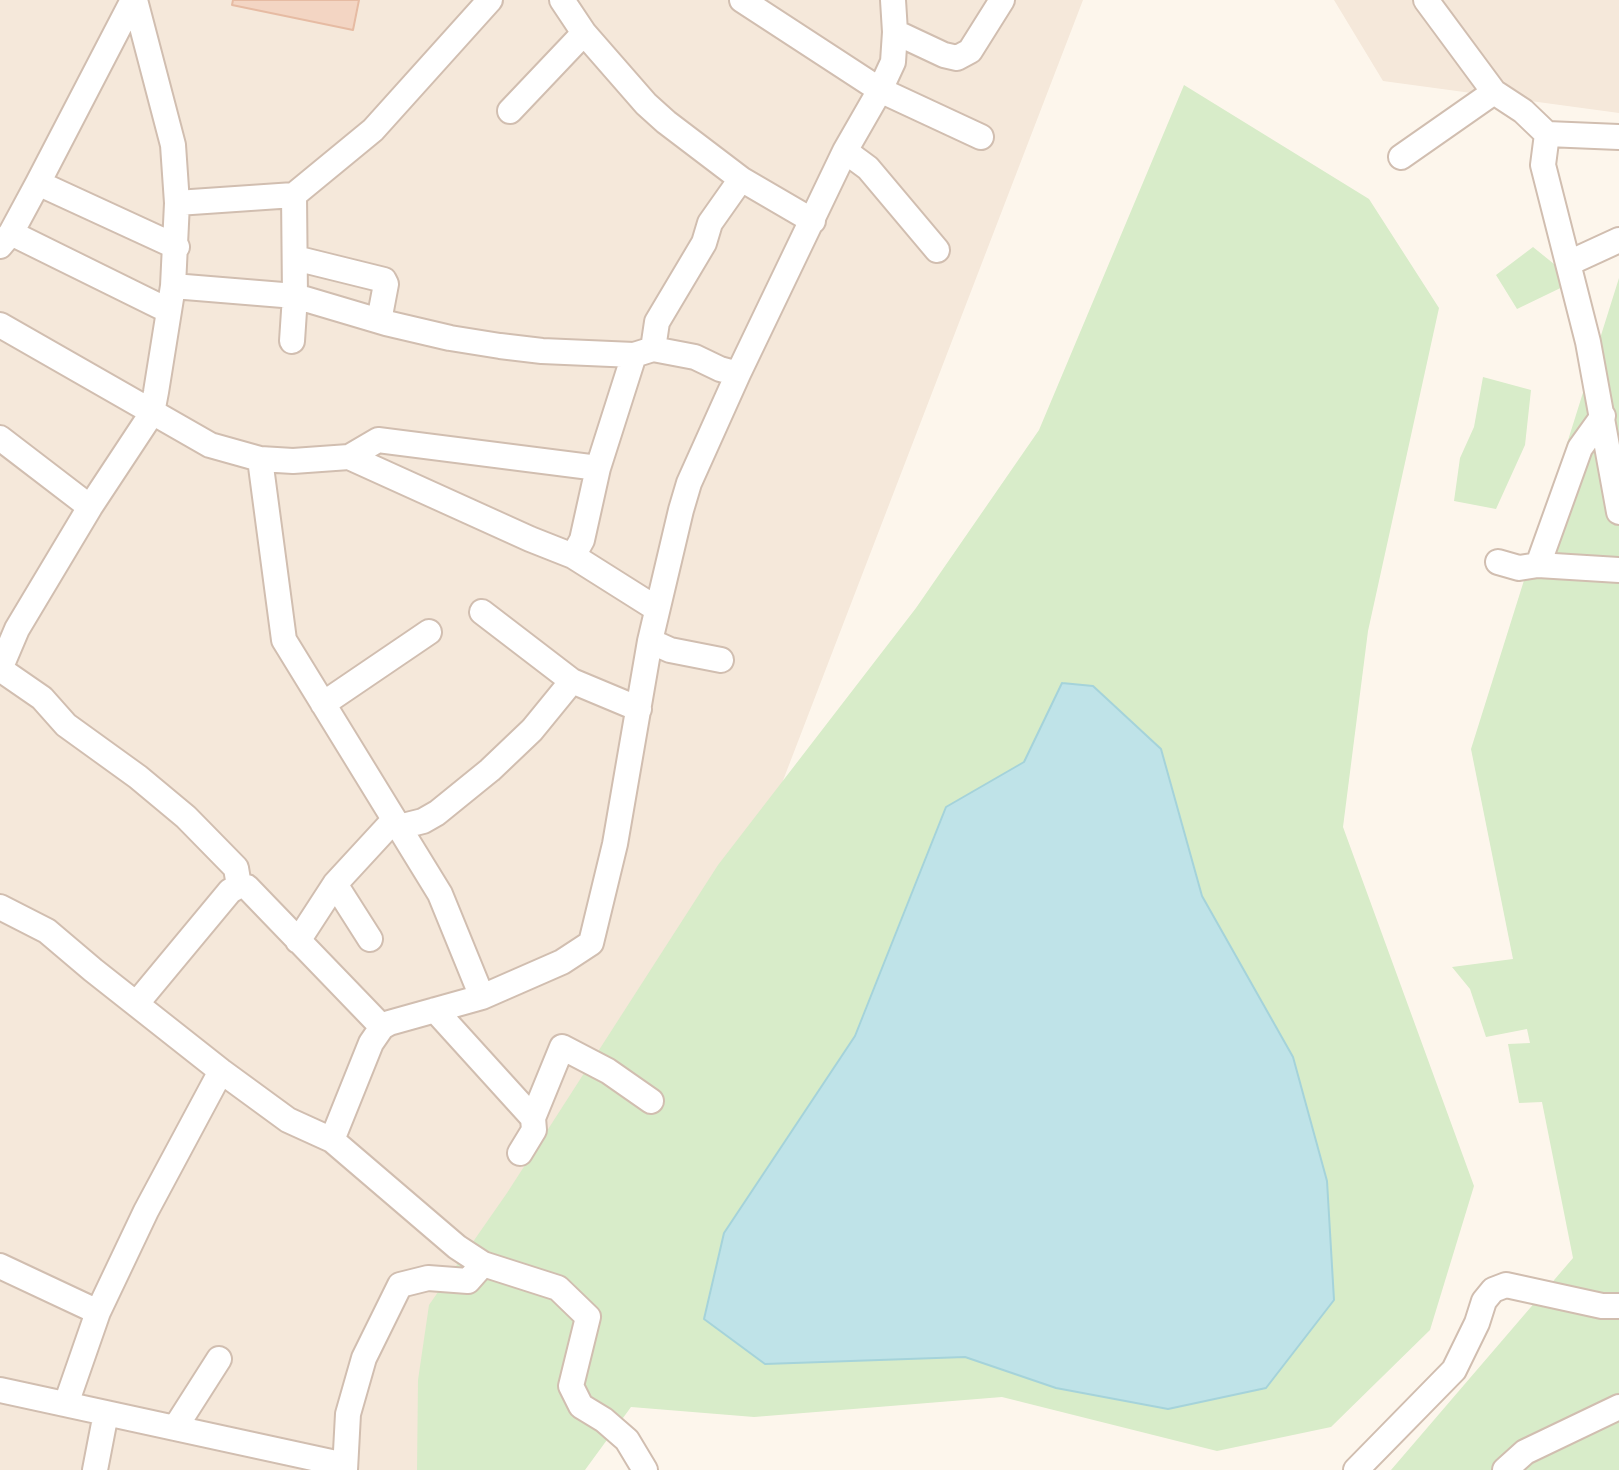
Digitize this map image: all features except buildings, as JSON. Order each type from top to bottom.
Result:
[{"type":"street","points":[[134,0],[38,183],[5,239],[169,311]]},
{"type":"street","points":[[134,0],[173,145],[177,203],[173,286],[152,413],[9,624],[0,669],[42,698],[66,725],[138,777],[186,817],[236,868],[239,886]]},
{"type":"street","points":[[177,203],[294,195],[373,130],[490,0]]},
{"type":"street","points":[[562,0],[584,33],[646,104],[741,179],[813,221]]},
{"type":"street","points":[[742,0],[880,90],[981,137]]},
{"type":"street","points":[[332,1140],[371,1043],[382,1027],[482,997],[562,962],[591,943],[615,844],[650,641],[689,483],[845,151],[893,62],[893,0]]},
{"type":"street","points":[[895,32],[957,58],[970,51],[1002,0]]},
{"type":"street","points":[[1426,0],[1494,92],[1523,111],[1547,134],[1619,137]]},
{"type":"street","points":[[510,111],[584,33]]},
{"type":"street","points":[[1401,157],[1494,92]]},
{"type":"street","points":[[1547,134],[1543,165],[1593,367],[1617,482],[1619,512]]},
{"type":"street","points":[[845,151],[868,168],[937,250]]},
{"type":"street","points":[[573,556],[582,540],[598,468],[643,352],[657,322],[704,243],[710,223],[741,179]]},
{"type":"street","points":[[38,183],[177,247]]},
{"type":"street","points":[[292,341],[294,195]]},
{"type":"street","points":[[1569,263],[1619,240]]},
{"type":"street","points":[[295,258],[384,280],[386,284],[379,321]]},
{"type":"street","points":[[173,286],[295,296],[379,321],[500,346],[542,351],[643,352],[695,357],[738,374]]},
{"type":"street","points":[[0,325],[210,445],[260,459],[293,461],[349,457],[378,440],[598,468]]},
{"type":"street","points":[[1593,367],[1619,371]]},
{"type":"street","points":[[1538,565],[1580,448],[1603,416]]},
{"type":"street","points":[[0,438],[90,507]]},
{"type":"street","points":[[349,457],[573,556],[657,609]]},
{"type":"street","points":[[260,459],[284,640],[440,894],[482,997]]},
{"type":"street","points":[[1498,562],[1519,568],[1538,565],[1619,570]]},
{"type":"street","points":[[482,612],[572,681],[639,709]]},
{"type":"street","points":[[323,704],[429,632]]},
{"type":"street","points":[[650,641],[670,650],[721,660]]},
{"type":"street","points":[[298,941],[335,884],[397,824],[423,821],[437,813],[490,770],[532,730],[572,681]]},
{"type":"street","points":[[335,884],[370,939]]},
{"type":"street","points":[[137,1003],[230,891],[239,886],[247,887],[382,1027]]},
{"type":"street","points":[[0,907],[47,931],[221,1071],[288,1120],[332,1140],[457,1247],[483,1264],[558,1288],[588,1317],[571,1386],[581,1406],[604,1420],[627,1440],[645,1470]]},
{"type":"street","points":[[435,1010],[533,1118]]},
{"type":"street","points":[[520,1153],[534,1130],[533,1118],[562,1047],[608,1071],[651,1101]]},
{"type":"street","points":[[66,1404],[98,1312],[146,1211],[221,1071]]},
{"type":"street","points":[[0,1390],[345,1468],[348,1414],[364,1358],[400,1285],[428,1278],[468,1281],[483,1264]]},
{"type":"street","points":[[0,1266],[98,1312]]},
{"type":"street","points":[[1356,1470],[1454,1370],[1484,1301],[1493,1290],[1506,1285],[1602,1306],[1619,1306]]},
{"type":"street","points":[[175,1428],[219,1359]]},
{"type":"street","points":[[1505,1470],[1525,1452],[1619,1407]]},
{"type":"street","points":[[95,1470],[106,1413]]},
{"type":"shaded area","points":[[0,0],[1083,0],[518,1470],[0,1470]]},
{"type":"shaded area","points":[[1334,0],[1619,0],[1619,113],[1383,81]]},
{"type":"green space","points":[[1184,85],[1369,199],[1439,308],[1368,631],[1343,827],[1474,1186],[1430,1330],[1331,1427],[1217,1451],[1002,1397],[754,1417],[631,1407],[585,1470],[417,1470],[418,1380],[429,1305],[507,1193],[718,865],[916,608],[1039,430]]},
{"type":"green space","points":[[1533,247],[1575,281],[1517,309],[1496,275]]},
{"type":"green space","points":[[1619,278],[1619,1470],[1391,1470],[1573,1258],[1542,1102],[1519,1103],[1508,1044],[1530,1043],[1527,1029],[1486,1037],[1470,989],[1452,967],[1513,959],[1471,749]]},
{"type":"green space","points":[[1483,377],[1531,390],[1525,445],[1496,509],[1454,501],[1460,458],[1474,427]]},
{"type":"water","points":[[1062,683],[1093,686],[1161,749],[1202,896],[1293,1057],[1327,1181],[1334,1300],[1266,1388],[1168,1409],[1056,1388],[965,1357],[765,1364],[704,1319],[724,1233],[855,1036],[946,807],[1024,762]]}]
